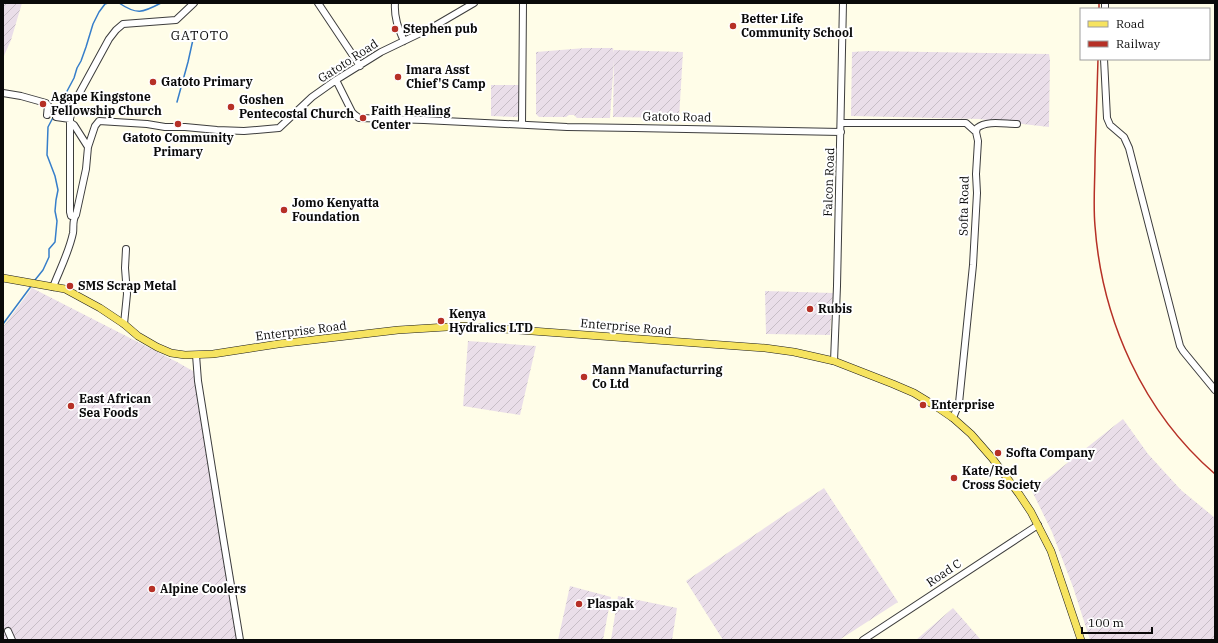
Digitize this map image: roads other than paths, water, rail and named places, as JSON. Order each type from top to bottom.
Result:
[{"type":"main road","name":"Enterprise Road","points":[[3,278],[65,289],[100,308],[124,324],[138,336],[171,353],[185,355],[213,354],[278,344],[398,330],[463,326],[603,336],[674,343],[765,348],[794,352],[834,361],[914,393],[953,418],[971,434],[992,458],[1019,494],[1038,525],[1051,551],[1081,640]]},
{"type":"street","points":[[74,217],[71,216],[70,212],[70,121],[73,105],[109,39],[123,24],[176,20],[194,3]]},
{"type":"street","points":[[318,3],[360,66]]},
{"type":"street","points":[[395,3],[394,12],[397,25],[404,41]]},
{"type":"street","name":"Gatoto Road","points":[[53,287],[73,233],[74,217],[76,215],[86,169],[88,147],[95,126],[99,121],[147,124],[165,128],[185,127],[244,131],[279,128],[312,97],[336,80],[381,52],[433,27],[474,3]]},
{"type":"street","points":[[522,124],[523,3]]},
{"type":"street","name":"Falcon Road","points":[[834,361],[841,132],[843,3]]},
{"type":"street","points":[[1104,60],[1107,118],[1110,124],[1124,137],[1129,148],[1180,346],[1215,390]]},
{"type":"street","name":"Gatoto Road","points":[[336,80],[352,112],[360,118],[567,127],[841,132]]},
{"type":"street","points":[[3,93],[46,103],[48,105],[47,115]]},
{"type":"street","points":[[56,117],[70,121],[88,147]]},
{"type":"street","points":[[841,124],[966,123],[976,132],[977,128],[986,124],[1017,124]]},
{"type":"street","name":"Softa Road","points":[[953,418],[959,403],[973,265],[977,193],[976,174],[978,141],[976,132]]},
{"type":"street","points":[[124,324],[127,294],[126,248]]},
{"type":"street","points":[[196,355],[198,381],[240,640]]},
{"type":"street","name":"Road C","points":[[863,640],[1038,525]]},
{"type":"street","points":[[8,631],[12,640]]},
{"type":"waterway","points":[[35,280],[43,270],[49,257],[49,249],[55,242],[57,221],[55,211],[58,190],[55,176],[47,155],[48,127],[74,78],[93,24],[99,12],[105,4],[108,3]]},
{"type":"waterway","points":[[119,3],[135,11],[144,11],[161,3]]},
{"type":"waterway","points":[[177,102],[194,35]]},
{"type":"waterway","points":[[3,324],[32,285]]},
{"type":"railway","points":[[1099,3],[1099,8]]},
{"type":"railway","points":[[1098,60],[1094,218],[1099,261],[1107,296],[1117,329],[1131,362],[1147,393],[1167,422],[1189,449],[1215,474]]},
{"type":"place","name":"Better Life Community School","points":[[733,26]]},
{"type":"place","name":"Stephen pub","points":[[395,29]]},
{"type":"place","name":"Imara Asst Chief'S Camp","points":[[398,77]]},
{"type":"place","name":"Gatoto Primary","points":[[153,82]]},
{"type":"place","name":"Agape Kingstone Fellowship Church","points":[[43,104]]},
{"type":"place","name":"Goshen Pentecostal Church","points":[[231,107]]},
{"type":"place","name":"Faith Healing Center","points":[[363,118]]},
{"type":"place","name":"Gatoto Community Primary","points":[[178,124]]},
{"type":"place","name":"Jomo Kenyatta Foundation","points":[[284,210]]},
{"type":"place","name":"SMS Scrap Metal","points":[[70,286]]},
{"type":"place","name":"Rubis","points":[[810,309]]},
{"type":"place","name":"Kenya Hydralics LTD","points":[[441,321]]},
{"type":"place","name":"Mann Manufacturring Co Ltd","points":[[584,377]]},
{"type":"place","name":"Enterprise","points":[[923,405]]},
{"type":"place","name":"East African Sea Foods","points":[[71,406]]},
{"type":"place","name":"Softa Company","points":[[998,453]]},
{"type":"place","name":"Kate/Red Cross Society","points":[[954,478]]},
{"type":"place","name":"Alpine Coolers","points":[[152,589]]},
{"type":"place","name":"Plaspak","points":[[579,604]]},
{"type":"district","name":"GATOTO","points":[[200,35]]}]
